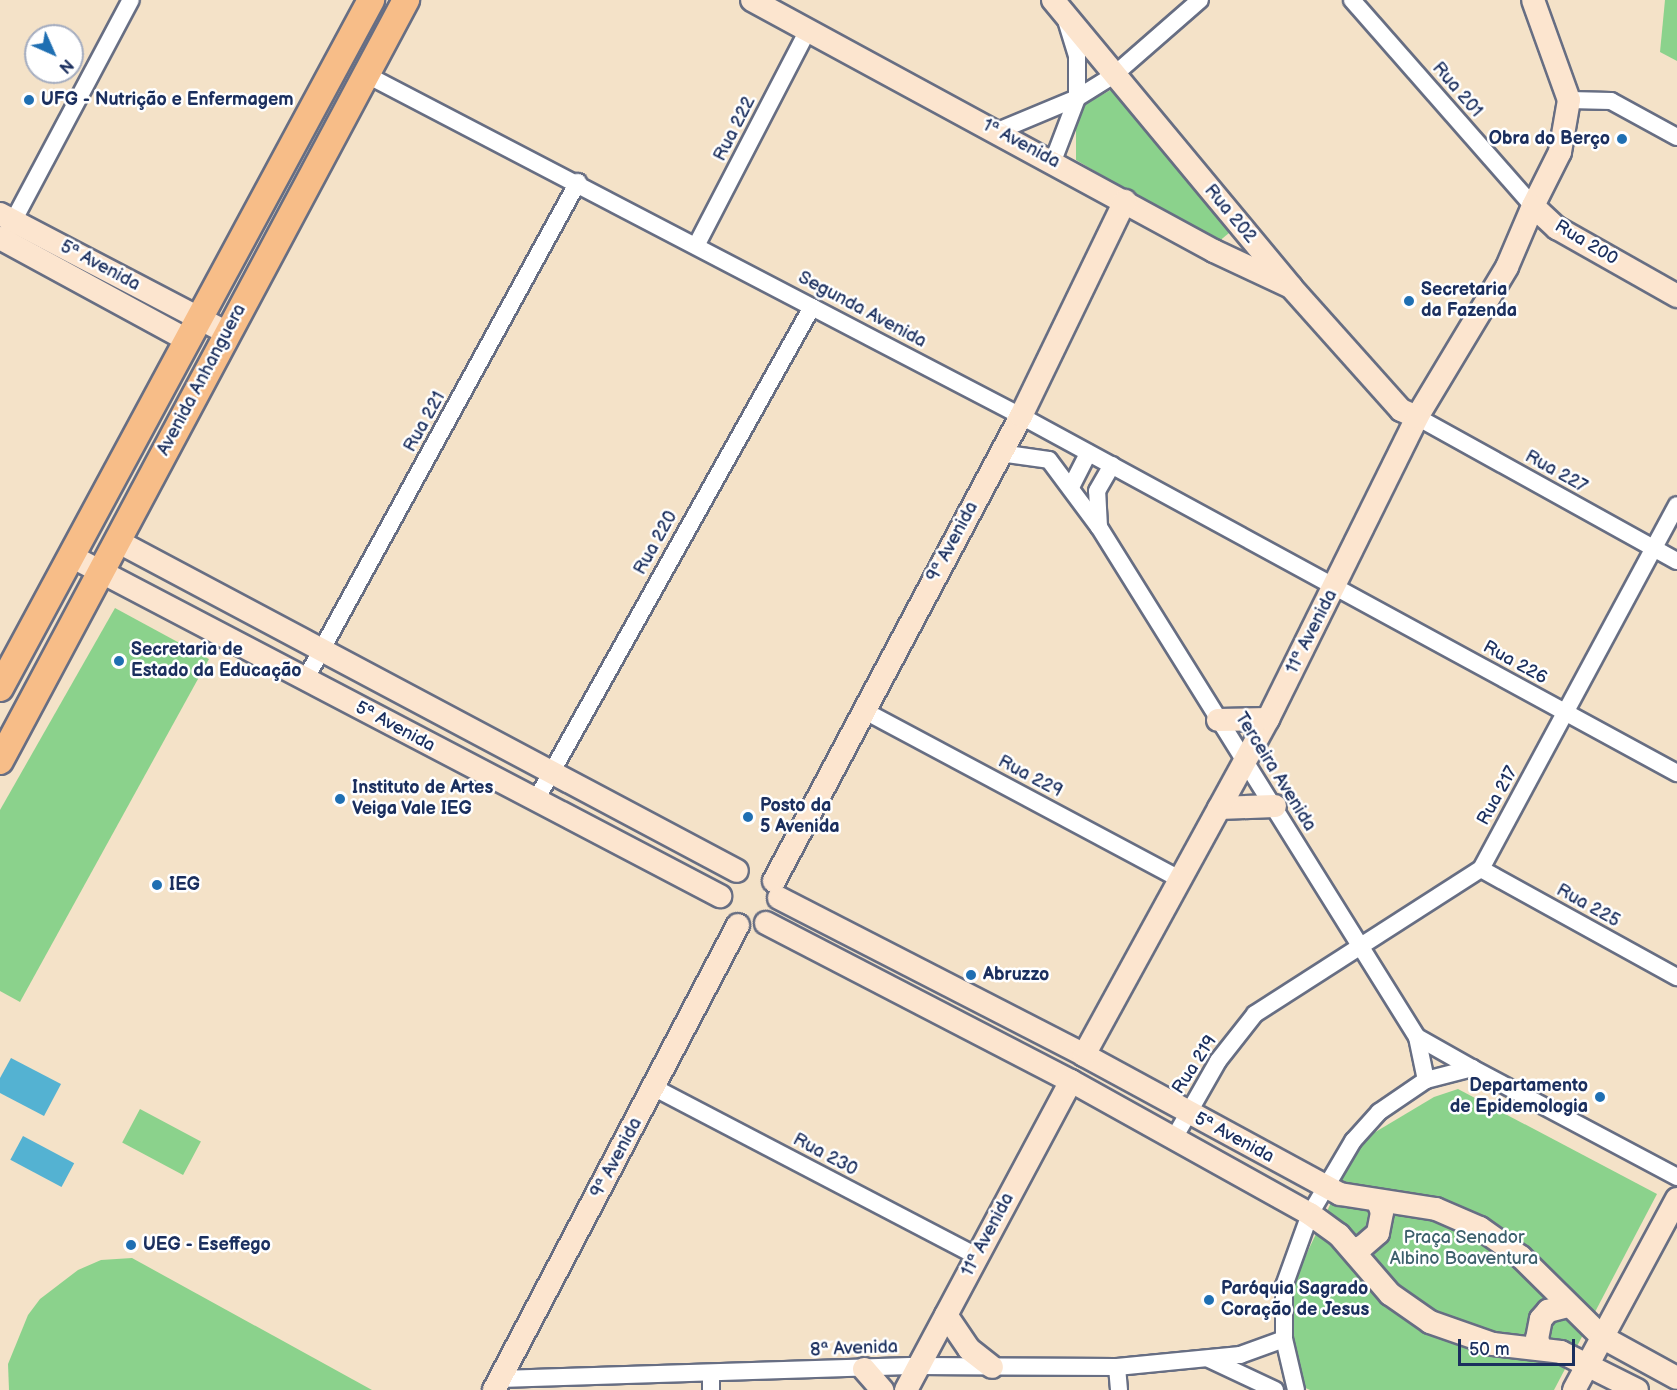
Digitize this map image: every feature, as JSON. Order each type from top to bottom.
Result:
[{"type":"main road","name":"Avenida Anhanguera","points":[[0,688],[371,0]]},
{"type":"main road","name":"Avenida Anhanguera","points":[[0,761],[226,332],[406,0]]},
{"type":"street","points":[[3,232],[131,0]]},
{"type":"street","name":"1ª Avenida","points":[[752,0],[807,32],[998,131],[1214,251],[1291,287]]},
{"type":"street","points":[[998,131],[1077,98],[1114,75],[1200,0]]},
{"type":"street","name":"Rua 201","points":[[1352,0],[1533,206]]},
{"type":"street","points":[[1533,0],[1569,100],[1560,152],[1533,206]]},
{"type":"street","points":[[1053,161],[1077,98],[1077,56],[1058,5]]},
{"type":"street","name":"Rua 202","points":[[1058,5],[1291,287],[1401,410],[1416,417]]},
{"type":"street","name":"Rua 222","points":[[697,244],[807,32]]},
{"type":"street","name":"Segunda Avenida","points":[[367,75],[697,244],[1336,585]]},
{"type":"street","points":[[1569,100],[1611,101],[1677,137]]},
{"type":"street","name":"Rua 221","points":[[305,680],[578,182]]},
{"type":"street","name":"9ª Avenida","points":[[777,890],[863,710],[1021,416],[1125,201]]},
{"type":"street","name":"Rua 200","points":[[1533,206],[1557,228],[1677,296]]},
{"type":"street","name":"11ª Avenida","points":[[1084,1055],[1268,719],[1336,585],[1416,417],[1507,267],[1533,206]]},
{"type":"street","points":[[1214,251],[1224,248],[1243,229]]},
{"type":"street","name":"5ª Avenida","points":[[3,232],[193,329],[226,332]]},
{"type":"street","name":"Rua 220","points":[[536,800],[812,306]]},
{"type":"street","name":"Rua 227","points":[[1416,417],[1677,561]]},
{"type":"street","name":"Terceira Avenida","points":[[1000,453],[1049,460],[1099,528],[1218,720],[1275,806],[1359,948],[1417,1037],[1426,1080]]},
{"type":"street","points":[[1071,487],[1088,453]]},
{"type":"street","name":"Terceira Avenida","points":[[1099,528],[1096,491],[1112,465]]},
{"type":"street","name":"Rua 217","points":[[1255,1014],[1481,869],[1677,505]]},
{"type":"street","name":"5ª Avenida","points":[[117,541],[737,871]]},
{"type":"street","name":"5ª Avenida","points":[[71,556],[720,896]]},
{"type":"street","name":"Rua 226","points":[[1336,585],[1566,714],[1677,773]]},
{"type":"street","name":"Rua 229","points":[[863,710],[1179,879]]},
{"type":"street","points":[[1218,720],[1268,719]]},
{"type":"street","points":[[1219,808],[1275,806]]},
{"type":"street","name":"Rua 225","points":[[1481,869],[1677,977]]},
{"type":"street","points":[[761,870],[777,890],[777,908],[766,922],[738,926],[724,914],[720,896],[725,881],[737,871],[761,870]]},
{"type":"street","name":"5ª Avenida","points":[[777,890],[1325,1187],[1360,1200],[1436,1209],[1480,1228],[1521,1257],[1568,1306],[1602,1337],[1677,1378]]},
{"type":"street","name":"5ª Avenida","points":[[766,922],[1071,1081],[1173,1140],[1310,1214],[1352,1249],[1390,1294],[1430,1322],[1493,1344],[1541,1349],[1589,1363],[1637,1390]]},
{"type":"street","name":"9ª Avenida","points":[[497,1384],[655,1088],[738,926]]},
{"type":"street","name":"Rua 219","points":[[1173,1140],[1218,1062],[1255,1014]]},
{"type":"street","name":"Terceira Avenida","points":[[1417,1037],[1677,1177]]},
{"type":"street","points":[[1296,1390],[1284,1339],[1284,1286],[1310,1214],[1353,1141],[1379,1112],[1426,1080],[1472,1068]]},
{"type":"street","name":"11ª Avenida","points":[[907,1390],[976,1256],[1071,1081]]},
{"type":"street","name":"Rua 230","points":[[655,1088],[976,1256]]},
{"type":"street","points":[[1574,1390],[1677,1199]]},
{"type":"street","points":[[1352,1249],[1362,1247],[1378,1233],[1382,1212],[1378,1202]]},
{"type":"street","points":[[1541,1349],[1537,1339],[1541,1318],[1548,1311],[1568,1306]]},
{"type":"street","points":[[946,1315],[969,1349],[992,1367]]},
{"type":"street","name":"8ª Avenida","points":[[497,1384],[711,1373],[918,1366],[1117,1367],[1208,1359],[1264,1349],[1284,1339]]},
{"type":"street","name":"8ª Avenida","points":[[1208,1359],[1275,1390]]},
{"type":"street","points":[[1117,1367],[1119,1390]]},
{"type":"street","points":[[864,1369],[882,1390]]},
{"type":"street","points":[[711,1373],[711,1390]]},
{"type":"green space","points":[[1665,0],[1677,0],[1677,61],[1660,52]]},
{"type":"green space","points":[[1116,87],[1235,228],[1217,243],[1076,160],[1076,122],[1082,106]]},
{"type":"green space","points":[[115,608],[209,659],[20,1002],[0,991],[0,810]]},
{"type":"green space","name":"Praça Senador Albino Boaventura","points":[[1458,1089],[1657,1194],[1554,1390],[1310,1390],[1301,1386],[1293,1362],[1292,1284],[1351,1161],[1367,1137],[1434,1097]]},
{"type":"green space","points":[[140,1109],[201,1141],[183,1175],[122,1143]]},
{"type":"green space","points":[[132,1258],[372,1390],[9,1390],[8,1364],[28,1315],[40,1299],[78,1270],[101,1260]]},
{"type":"water","points":[[11,1058],[61,1084],[44,1116],[0,1093],[0,1078]]},
{"type":"water","points":[[23,1136],[74,1163],[62,1187],[10,1160]]},
{"type":"place","name":"UFG - Nutrição e Enfermagem","points":[[29,100]]},
{"type":"place","name":"Obra do Berço","points":[[1622,139]]},
{"type":"place","name":"Secretaria da Fazenda","points":[[1409,301]]},
{"type":"place","name":"Secretaria de Estado da Educação","points":[[119,661]]},
{"type":"place","name":"Instituto de Artes Veiga Vale IEG","points":[[340,799]]},
{"type":"place","name":"Posto da 5 Avenida","points":[[748,817]]},
{"type":"place","name":"IEG","points":[[157,885]]},
{"type":"place","name":"Abruzzo","points":[[971,975]]},
{"type":"place","name":"Departamento de Epidemologia","points":[[1600,1097]]},
{"type":"place","name":"UEG - Eseffego","points":[[131,1245]]},
{"type":"place","name":"Paróquia Sagrado Coração de Jesus","points":[[1209,1300]]}]
